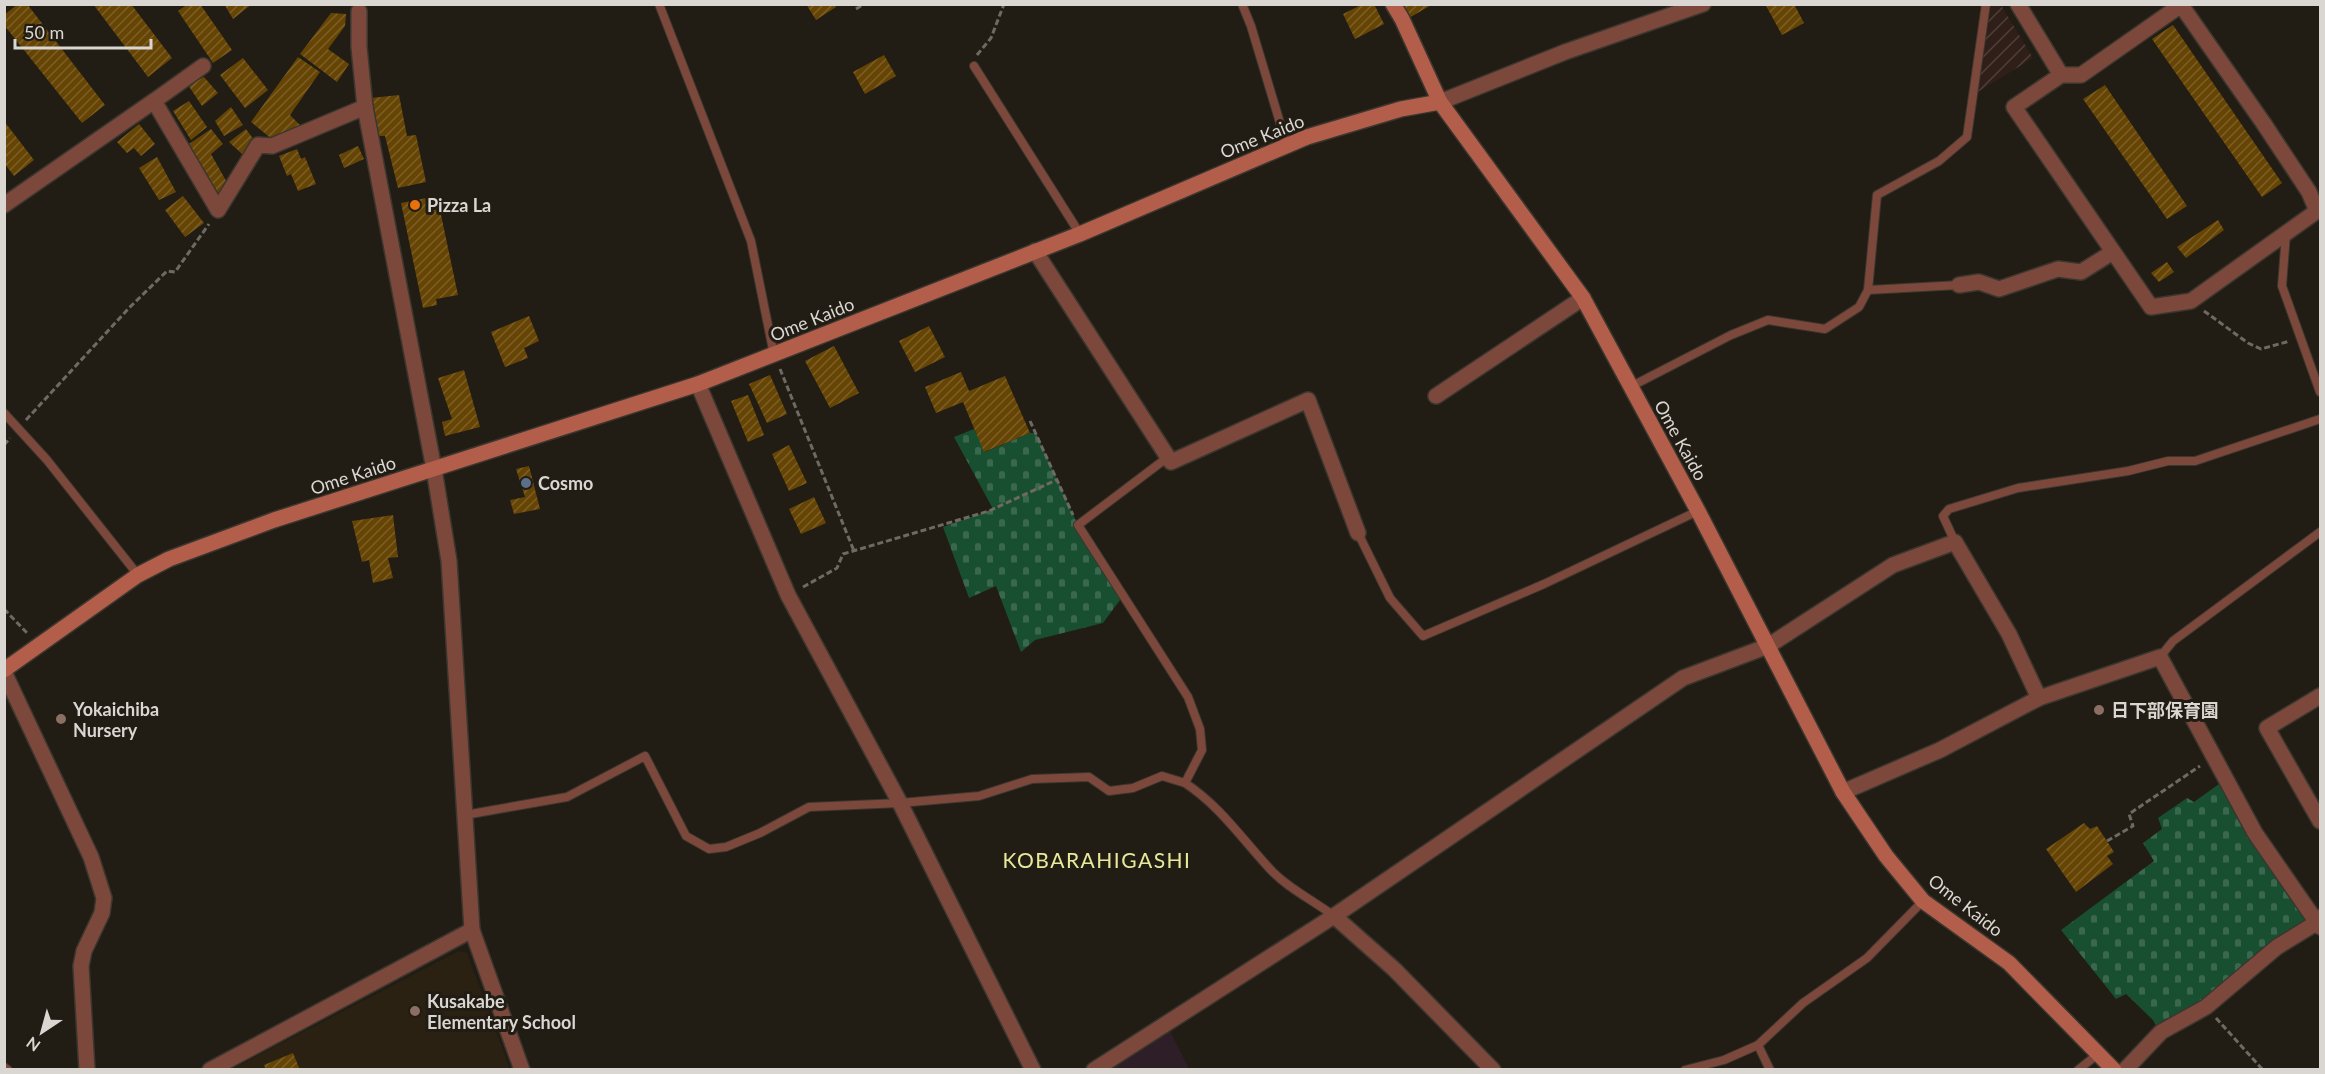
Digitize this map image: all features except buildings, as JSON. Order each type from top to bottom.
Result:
[{"type":"main road","points":[[1393,4],[1440,102]]},
{"type":"main road","name":"Ome Kaido","points":[[4,671],[138,575],[169,559],[434,469],[698,384],[1080,234],[1306,137],[1401,109],[1440,102],[1583,298],[1629,387],[1698,511],[1843,792],[1886,856],[1923,901],[2009,963],[2114,1070]]},
{"type":"street","points":[[1440,102],[1565,52],[1703,4]]},
{"type":"street","points":[[2018,4],[2061,75]]},
{"type":"street","points":[[2181,5],[2309,192],[2317,212],[2191,301],[2151,307],[2014,107],[2061,75],[2081,75],[2181,5]]},
{"type":"street","points":[[357,7],[365,107],[434,469],[449,561],[472,930],[522,1070]]},
{"type":"street","points":[[4,205],[203,66]]},
{"type":"street","points":[[154,101],[218,210],[258,145],[272,146],[365,107]]},
{"type":"street","points":[[1035,251],[1171,462],[1308,400],[1325,451],[1359,533]]},
{"type":"street","points":[[1959,285],[1979,282],[1999,289],[2058,270],[2081,272],[2113,252]]},
{"type":"street","points":[[1436,396],[1583,298]]},
{"type":"street","points":[[698,384],[788,595],[900,803],[1034,1070]]},
{"type":"street","points":[[1094,1070],[1334,916],[1683,678],[1768,646],[1893,565],[1955,542],[2009,634],[2039,698]]},
{"type":"street","points":[[1843,792],[1940,750],[2039,698],[2160,657],[2255,833],[2319,922],[2277,947],[2206,1007],[2161,1032],[2125,1070]]},
{"type":"street","points":[[4,671],[91,857],[104,898],[102,913],[84,951],[81,966],[87,1070]]},
{"type":"street","points":[[2320,696],[2267,728],[2320,821]]},
{"type":"street","points":[[1334,916],[1394,969],[1493,1070]]},
{"type":"street","points":[[210,1070],[472,930]]},
{"type":"lane","points":[[659,4],[752,241],[774,355]]},
{"type":"lane","points":[[1242,4],[1251,26],[1287,146]]},
{"type":"lane","points":[[1629,387],[1731,335],[1768,320],[1825,329],[1859,307],[1868,290],[1877,195],[1939,161],[1967,137],[1986,4]]},
{"type":"lane","points":[[974,66],[1080,234]]},
{"type":"lane","points":[[2286,234],[2282,286],[2320,393]]},
{"type":"lane","points":[[1868,290],[1959,285]]},
{"type":"lane","points":[[4,412],[138,575]]},
{"type":"lane","points":[[1955,542],[1943,516],[1950,509],[2018,488],[2128,471],[2168,461],[2195,461],[2320,419]]},
{"type":"lane","points":[[1168,457],[1078,525],[1188,697],[1200,729],[1202,750],[1185,783]]},
{"type":"lane","points":[[1359,533],[1390,598],[1423,636],[1544,585],[1698,511]]},
{"type":"lane","points":[[2160,657],[2173,641],[2320,532]]},
{"type":"lane","points":[[465,815],[567,797],[645,756],[686,836],[709,849],[726,847],[760,833],[809,807],[900,803],[979,796],[1032,780],[1089,777],[1109,791],[1133,788],[1162,776],[1185,783],[1204,795],[1242,834],[1271,871],[1334,916]]},
{"type":"lane","points":[[1685,1070],[1724,1060],[1758,1045],[1803,1003],[1867,958],[1923,901]]},
{"type":"lane","points":[[1758,1045],[1770,1070]]},
{"type":"lane","points":[[2078,1070],[2099,1053]]},
{"type":"path","points":[[855,9],[864,4]]},
{"type":"path","points":[[974,66],[976,57],[991,38],[1004,4]]},
{"type":"path","points":[[4,446],[129,308],[167,271],[175,272],[218,210]]},
{"type":"path","points":[[2191,301],[2248,343],[2261,349],[2301,338]]},
{"type":"path","points":[[774,355],[854,551]]},
{"type":"path","points":[[1030,421],[1078,525]]},
{"type":"path","points":[[788,595],[837,568],[843,554],[989,511],[1056,480]]},
{"type":"path","points":[[4,609],[39,646]]},
{"type":"path","points":[[2107,841],[2133,826],[2128,814],[2214,757]]},
{"type":"path","points":[[2206,1007],[2263,1070]]},
{"type":"shaded area","points":[[1991,5],[2001,5],[2033,58],[1978,92]]},
{"type":"shaded area","name":"Kusakabe Elementary School","points":[[459,951],[467,953],[510,1069],[230,1070]]},
{"type":"shaded area","points":[[1166,1023],[1189,1069],[1094,1070]]},
{"type":"green space","points":[[974,429],[985,452],[1030,433],[1036,433],[1078,525],[1123,596],[1103,623],[1035,640],[1021,652],[996,586],[969,598],[943,527],[993,509],[954,437]]},
{"type":"green space","points":[[2226,779],[2315,913],[2277,947],[2161,1032],[2152,1019],[2126,994],[2116,999],[2061,930],[2154,861],[2143,843],[2162,829],[2158,818],[2187,798],[2194,802]]},
{"type":"place","name":"Pizza La","points":[[415,205]]},
{"type":"place","name":"Cosmo","points":[[526,483]]},
{"type":"place","name":"日下部保育園","points":[[2099,710]]},
{"type":"place","name":"Yokaichiba Nursery","points":[[61,719]]},
{"type":"place","name":"Kusakabe Elementary School","points":[[415,1011]]},
{"type":"district","name":"KOBARAHIGASHI","points":[[1097,859]]}]
